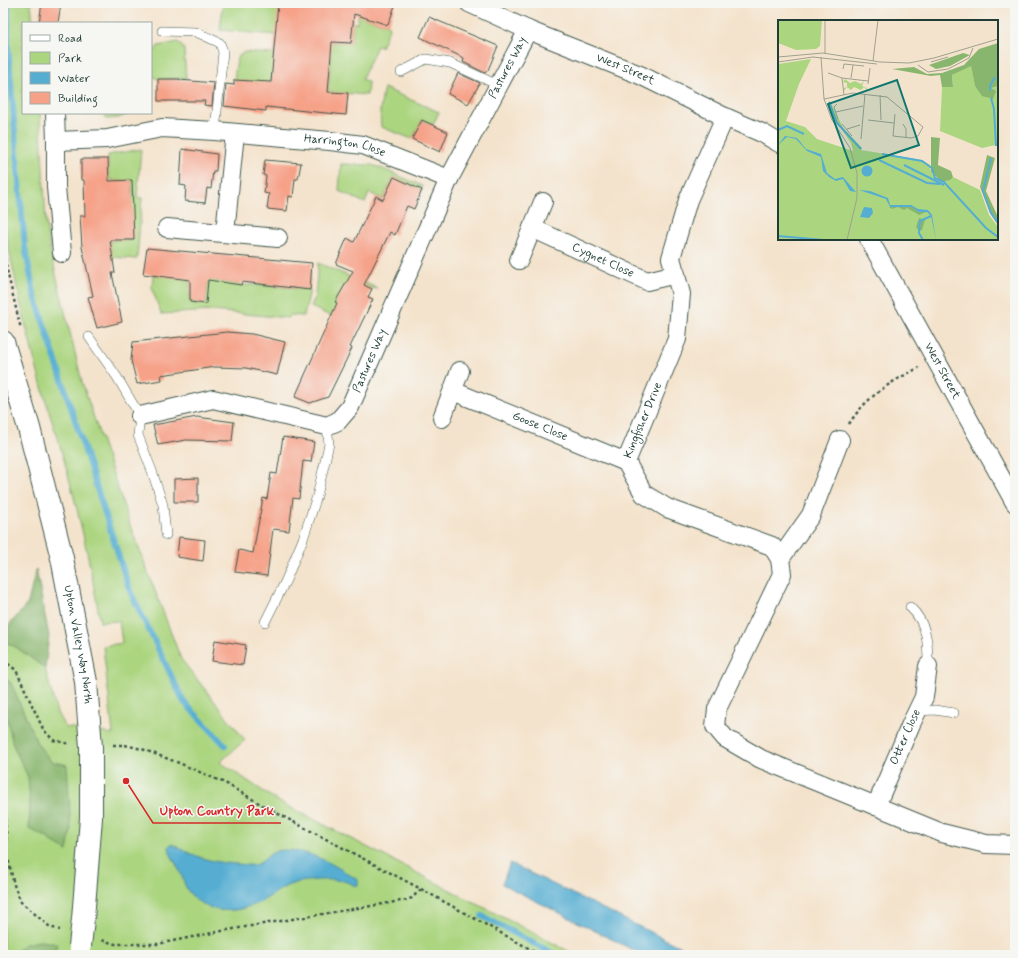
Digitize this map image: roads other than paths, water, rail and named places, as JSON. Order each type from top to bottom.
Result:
[{"type":"street","name":"West Street","points":[[469,3],[528,30],[640,75],[778,141]]},
{"type":"street","name":"Pastures Way","points":[[327,426],[338,421],[350,407],[449,179],[528,30]]},
{"type":"street","points":[[55,114],[56,187],[62,253]]},
{"type":"street","name":"Kingfisher Drive","points":[[725,117],[688,200],[671,258],[681,294],[677,338],[626,462],[644,494],[667,508],[772,546],[780,559]]},
{"type":"street","name":"Harrington Close","points":[[56,141],[107,139],[162,128],[215,131],[363,144],[449,179]]},
{"type":"street","points":[[225,233],[235,133]]},
{"type":"street","points":[[519,260],[543,202]]},
{"type":"street","points":[[167,228],[278,238]]},
{"type":"street","name":"Cygnet Close","points":[[532,228],[647,281],[676,274]]},
{"type":"street","name":"West Street","points":[[871,240],[1015,503]]},
{"type":"street","name":"Upton Valley Way North","points":[[3,342],[28,428],[62,558],[86,682],[91,748],[91,818],[87,879],[79,950]]},
{"type":"street","points":[[442,418],[460,371]]},
{"type":"street","name":"Goose Close","points":[[453,391],[626,462]]},
{"type":"street","points":[[140,416],[213,399],[327,426]]},
{"type":"street","points":[[840,440],[811,515],[780,559],[782,574],[717,709],[715,726],[725,738],[761,759],[942,833],[986,844],[1015,845]]},
{"type":"street","name":"Otter Close","points":[[876,806],[924,697],[928,666]]},
{"type":"lane","points":[[162,31],[196,32],[220,43],[223,52],[215,131]]},
{"type":"lane","points":[[402,72],[426,59],[450,63],[498,86]]},
{"type":"lane","points":[[89,337],[117,377],[140,416],[138,436],[152,471],[163,505],[166,535]]},
{"type":"lane","points":[[265,622],[286,580],[317,496],[329,444],[327,426]]},
{"type":"lane","points":[[910,607],[924,625],[928,647],[928,666]]},
{"type":"lane","points":[[917,711],[935,710],[954,713]]},
{"type":"water","points":[[172,844],[204,858],[221,862],[250,865],[262,862],[271,854],[280,850],[306,853],[324,860],[358,880],[358,886],[335,880],[304,881],[288,886],[251,906],[231,910],[213,909],[204,905],[188,891],[179,869],[170,853],[169,846]]},
{"type":"water","points":[[510,863],[697,955],[643,955],[502,884]]},
{"type":"waterway","points":[[8,3],[8,46],[18,169],[25,247],[34,293],[130,591],[184,702],[225,745]]},
{"type":"waterway","points":[[482,916],[556,955]]},
{"type":"place","name":"Upton Country Park","points":[[126,781]]}]
